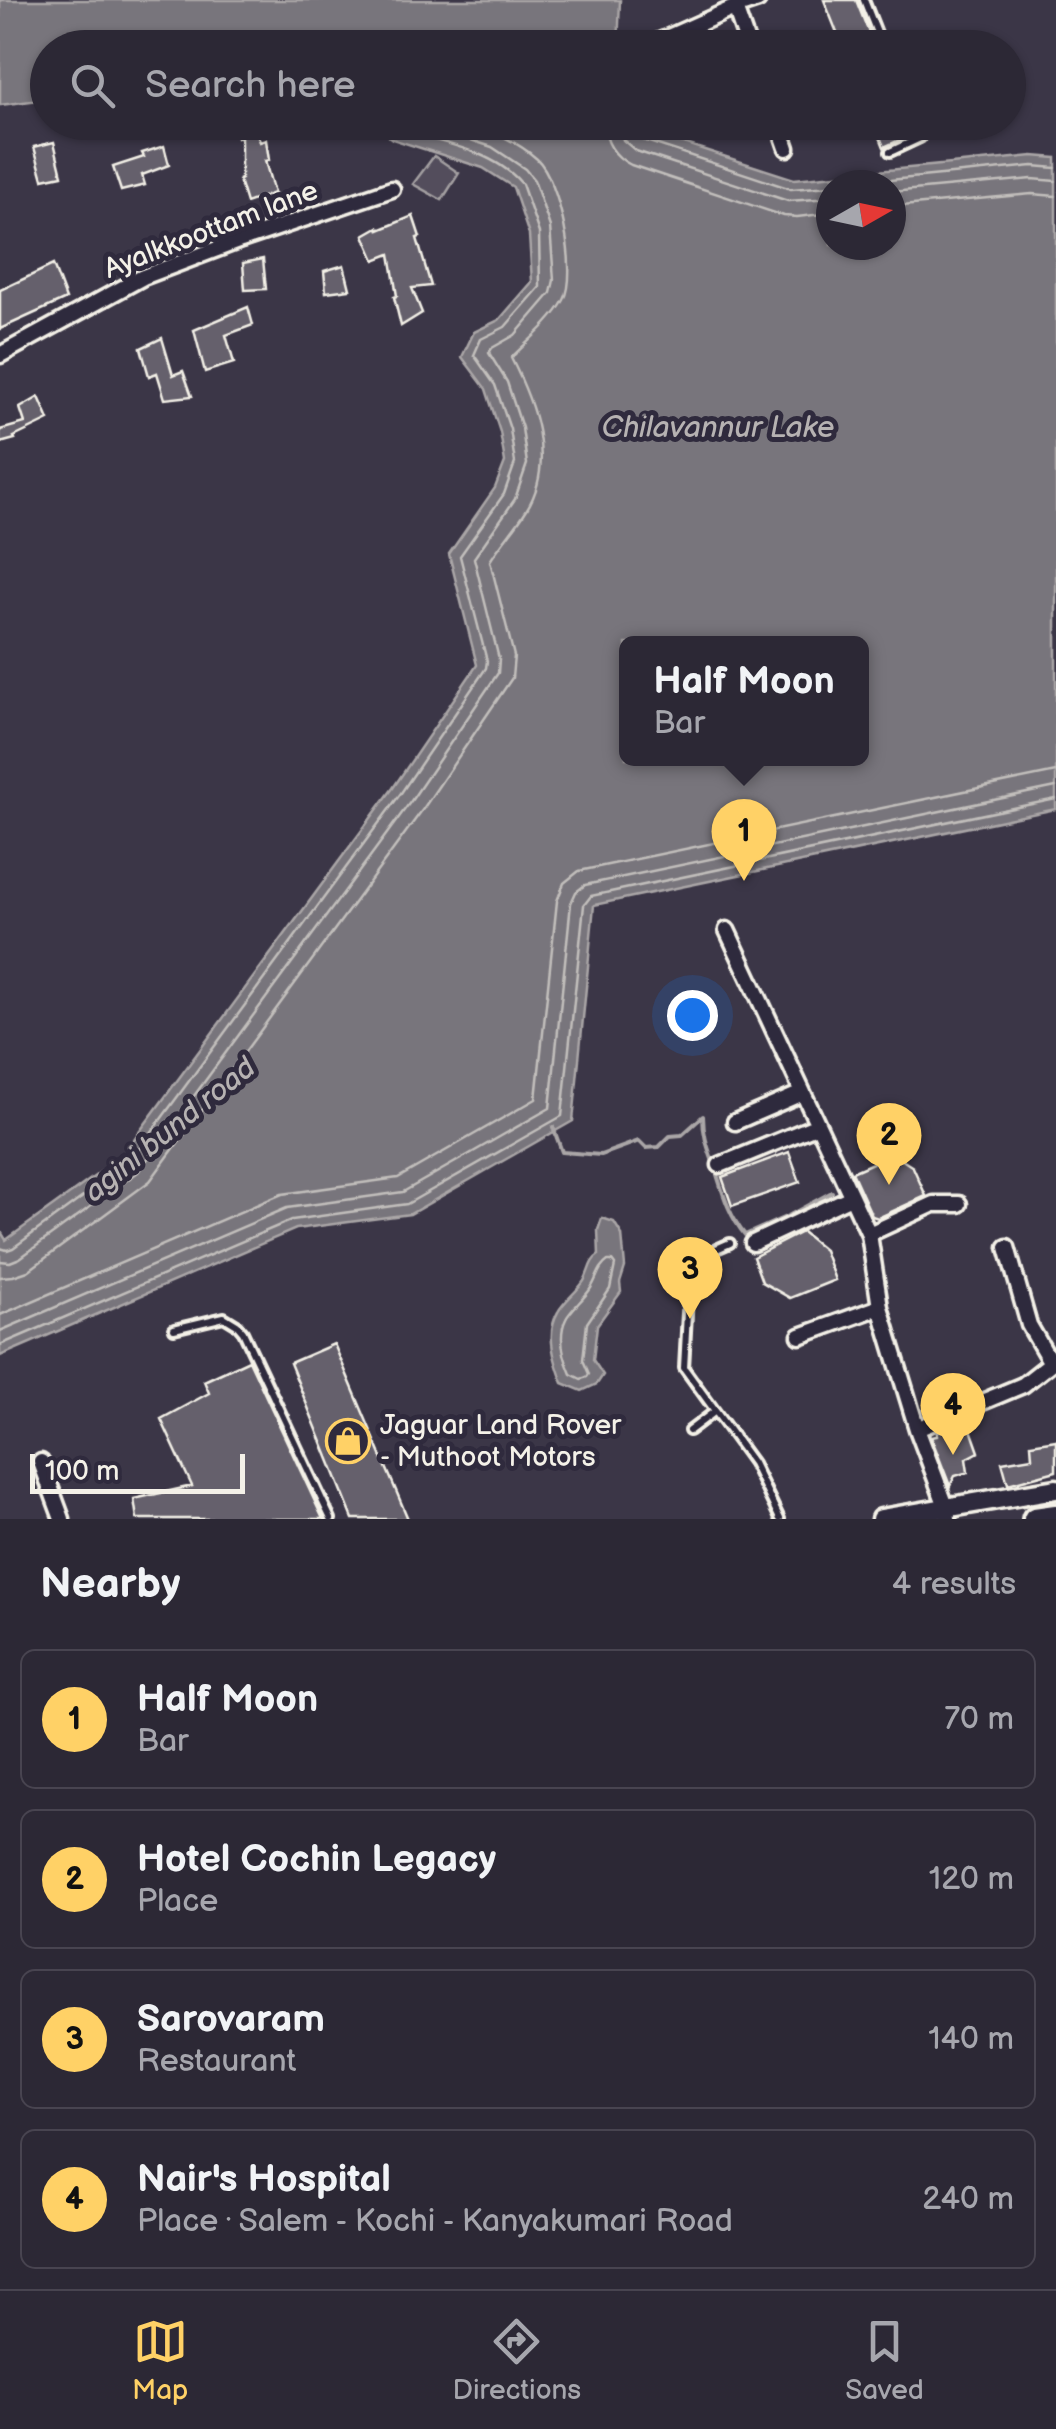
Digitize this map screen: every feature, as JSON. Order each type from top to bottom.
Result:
[{"type":"highway","points":[[1035,1519],[1056,1516]]},
{"type":"street","points":[[684,30],[758,0]]},
{"type":"street","points":[[734,8],[743,30]]},
{"type":"street","points":[[784,140],[787,148]]},
{"type":"street","name":"Ayalkkoottam lane","points":[[0,355],[143,277],[392,189]]},
{"type":"street","points":[[727,930],[868,1234],[880,1308],[947,1514]]},
{"type":"street","points":[[735,1122],[802,1093]]},
{"type":"street","points":[[720,1165],[818,1125]]},
{"type":"street","points":[[753,1243],[851,1197]]},
{"type":"street","points":[[868,1234],[934,1204],[959,1204]]},
{"type":"street","points":[[917,1430],[1024,1385],[1054,1361],[1030,1325],[1007,1247]]},
{"type":"street","points":[[800,1336],[880,1308]]},
{"type":"street","points":[[41,1462],[62,1519]]},
{"type":"street","points":[[881,1519],[947,1514],[1056,1489]]},
{"type":"lane","points":[[864,0],[876,30]]},
{"type":"lane","points":[[890,152],[916,140]]},
{"type":"lane","points":[[730,1243],[705,1254],[689,1276],[684,1368],[753,1463],[780,1519]]},
{"type":"lane","points":[[174,1330],[224,1317],[243,1332],[331,1519]]},
{"type":"lane","points":[[690,1431],[714,1412]]},
{"type":"shaded area","points":[[434,156],[459,173],[442,200],[413,184]]},
{"type":"water","points":[[0,0],[620,0],[619,30],[30,30],[30,101],[0,105]]},
{"type":"water","name":"Chilavannur Lake","points":[[395,140],[674,140],[794,179],[816,177],[816,260],[906,260],[906,170],[888,170],[1033,156],[1056,158],[1056,809],[594,905],[573,1121],[410,1214],[296,1229],[0,1356],[0,1230],[6,1240],[120,1158],[393,788],[477,665],[449,554],[495,488],[505,462],[486,389],[462,357],[474,332],[499,320],[532,282],[529,235],[513,187],[483,168]]},
{"type":"water","points":[[602,1218],[614,1222],[622,1235],[625,1267],[621,1292],[597,1325],[593,1360],[603,1375],[597,1384],[582,1391],[563,1383],[554,1357],[552,1329],[561,1308],[599,1255],[598,1230]]},
{"type":"building","points":[[824,0],[856,0],[868,30],[836,30]]},
{"type":"building","points":[[241,140],[266,140],[269,160],[265,161],[274,193],[246,203],[241,179]]},
{"type":"building","points":[[881,140],[900,140],[884,147]]},
{"type":"building","points":[[54,142],[62,175],[43,179],[34,147]]},
{"type":"building","points":[[164,146],[169,165],[142,175],[145,185],[121,191],[113,167]]},
{"type":"building","points":[[413,216],[431,286],[412,288],[422,313],[401,326],[390,254],[375,260],[364,235]]},
{"type":"building","points":[[263,259],[266,289],[245,290],[243,263]]},
{"type":"building","points":[[53,265],[66,299],[0,329],[0,290]]},
{"type":"building","points":[[344,265],[350,289],[326,292],[324,271]]},
{"type":"building","points":[[248,307],[253,325],[226,335],[234,363],[205,372],[194,330]]},
{"type":"building","points":[[162,338],[173,375],[183,371],[192,396],[165,399],[157,373],[149,376],[141,348]]},
{"type":"building","points":[[39,397],[49,420],[0,443],[0,430],[25,423],[20,408]]},
{"type":"building","points":[[789,1152],[800,1182],[732,1206],[722,1177]]},
{"type":"building","points":[[893,1154],[913,1167],[926,1196],[878,1218],[872,1216],[852,1172]]},
{"type":"building","points":[[802,1232],[824,1250],[835,1280],[790,1298],[762,1282],[753,1257]]},
{"type":"building","name":"Jaguar Land Rover - Muthoot Motors","points":[[334,1344],[408,1519],[353,1519],[290,1363]]},
{"type":"building","points":[[249,1360],[323,1519],[137,1519],[134,1499],[192,1486],[161,1419],[209,1393],[204,1381]]},
{"type":"building","points":[[968,1421],[979,1452],[966,1459],[968,1472],[955,1476],[950,1486],[931,1437]]},
{"type":"building","points":[[1056,1440],[1056,1471],[1008,1484],[1002,1462],[1032,1457],[1031,1444]]},
{"type":"waterway","points":[[553,1127],[562,1152],[601,1155],[639,1141],[646,1148],[659,1147],[670,1136],[682,1135],[703,1116],[722,1191],[745,1235],[832,1192]]},
{"type":"place","name":"Half Moon","points":[[744,881]]},
{"type":"place","name":"Hotel Cochin Legacy","points":[[889,1185]]},
{"type":"place","name":"Sarovaram","points":[[690,1319]]},
{"type":"place","name":"Jaguar Land Rover - Muthoot Motors","points":[[348,1441]]},
{"type":"place","name":"Nair's Hospital","points":[[953,1455]]},
{"type":"water label","name":"agini bund road","points":[[170,1130]]}]
